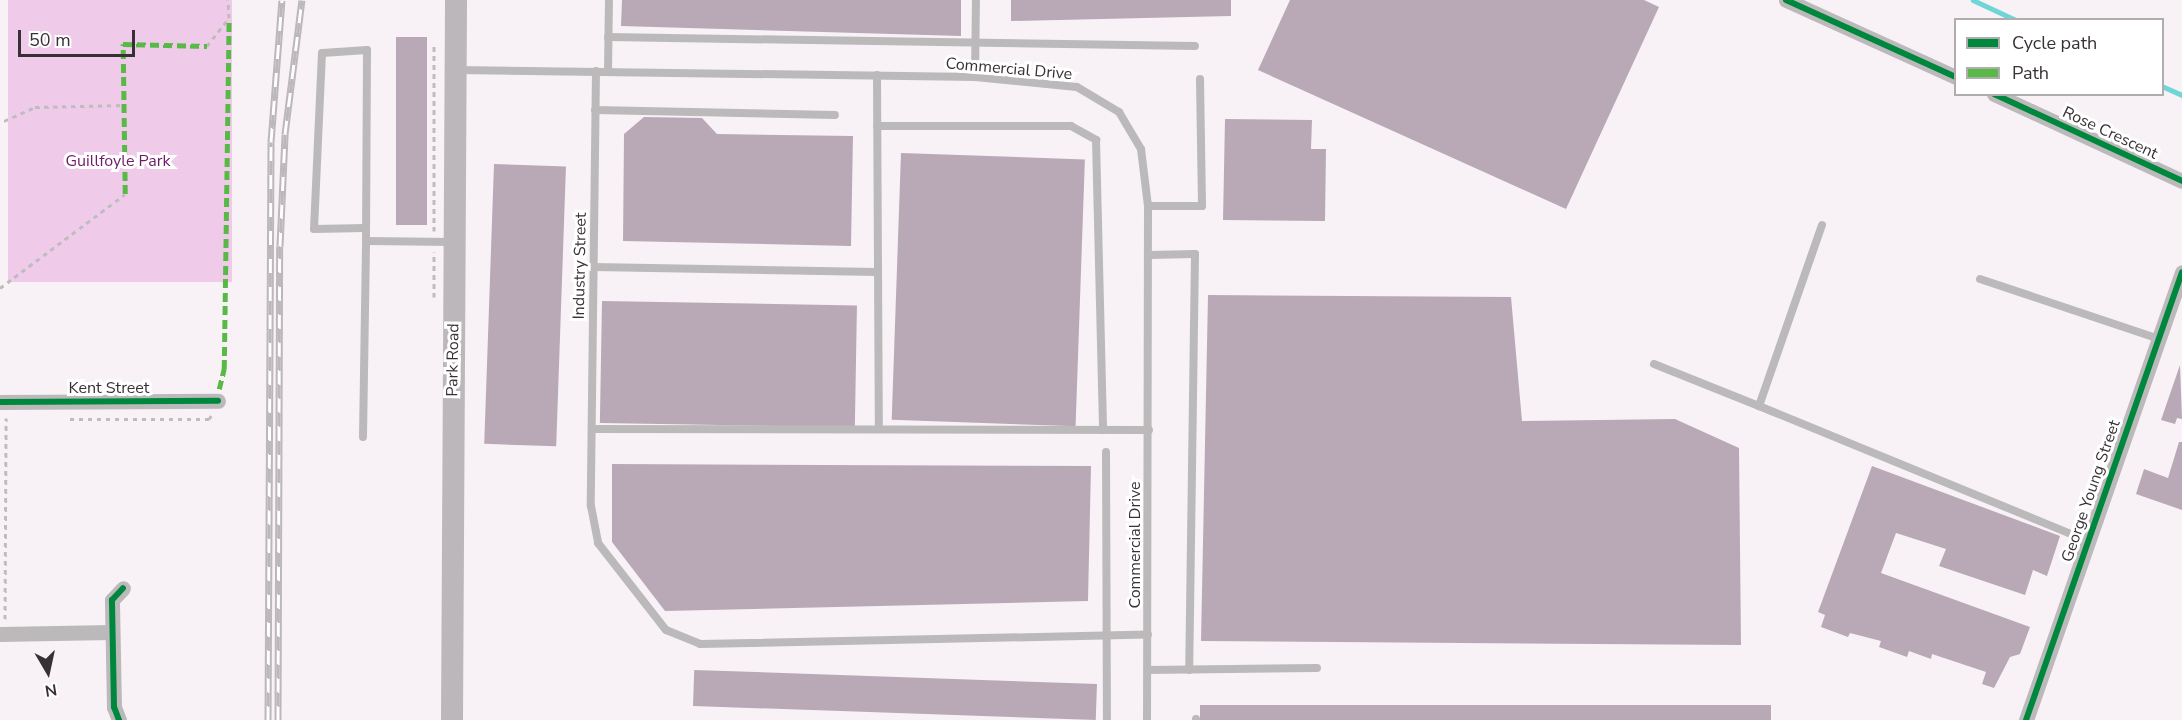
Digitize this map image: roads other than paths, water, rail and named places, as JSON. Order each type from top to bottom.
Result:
[{"type":"main road","name":"Park Road","points":[[452,720],[456,0]]},
{"type":"street","points":[[1786,0],[1954,76]]},
{"type":"street","name":"Rose Crescent","points":[[1998,96],[2182,181]]},
{"type":"street","name":"George Young Street","points":[[2026,720],[2182,272]]},
{"type":"street","name":"Kent Street","points":[[0,402],[218,401]]},
{"type":"street","points":[[119,720],[114,707],[112,600],[123,588]]},
{"type":"street","points":[[3,634],[112,632]]},
{"type":"lane","points":[[608,71],[609,0]]},
{"type":"lane","points":[[975,76],[976,0]]},
{"type":"lane","points":[[608,37],[1195,45]]},
{"type":"lane","points":[[363,437],[366,241],[367,50],[322,53],[315,229],[366,228]]},
{"type":"lane","name":"Commercial Drive","points":[[456,70],[975,76],[1077,87],[1119,112],[1141,149],[1149,206],[1147,720]]},
{"type":"lane","name":"Industry Street","points":[[596,71],[591,506],[598,543],[666,630],[700,644],[1107,636]]},
{"type":"lane","points":[[877,75],[879,429]]},
{"type":"lane","points":[[1149,206],[1202,206],[1200,79]]},
{"type":"lane","points":[[595,110],[835,115]]},
{"type":"lane","points":[[877,126],[1071,126],[1096,140],[1103,429]]},
{"type":"lane","points":[[1759,406],[1822,225]]},
{"type":"lane","points":[[366,241],[454,242]]},
{"type":"lane","points":[[1149,255],[1196,254],[1190,670]]},
{"type":"lane","points":[[594,267],[878,272]]},
{"type":"lane","points":[[1980,279],[2159,339]]},
{"type":"lane","points":[[1654,363],[2088,541]]},
{"type":"lane","points":[[592,429],[1149,430]]},
{"type":"lane","points":[[1106,452],[1107,720]]},
{"type":"lane","points":[[1107,636],[1148,635]]},
{"type":"lane","points":[[1148,670],[1317,668]]},
{"type":"waterway","points":[[1973,0],[2012,18]]},
{"type":"waterway","points":[[2164,87],[2182,95]]},
{"type":"railway","points":[[268,720],[271,142],[282,0]]},
{"type":"railway","points":[[278,720],[280,246],[285,134],[302,0]]},
{"type":"park label","name":"Guillfoyle Park","points":[[118,161]]}]
